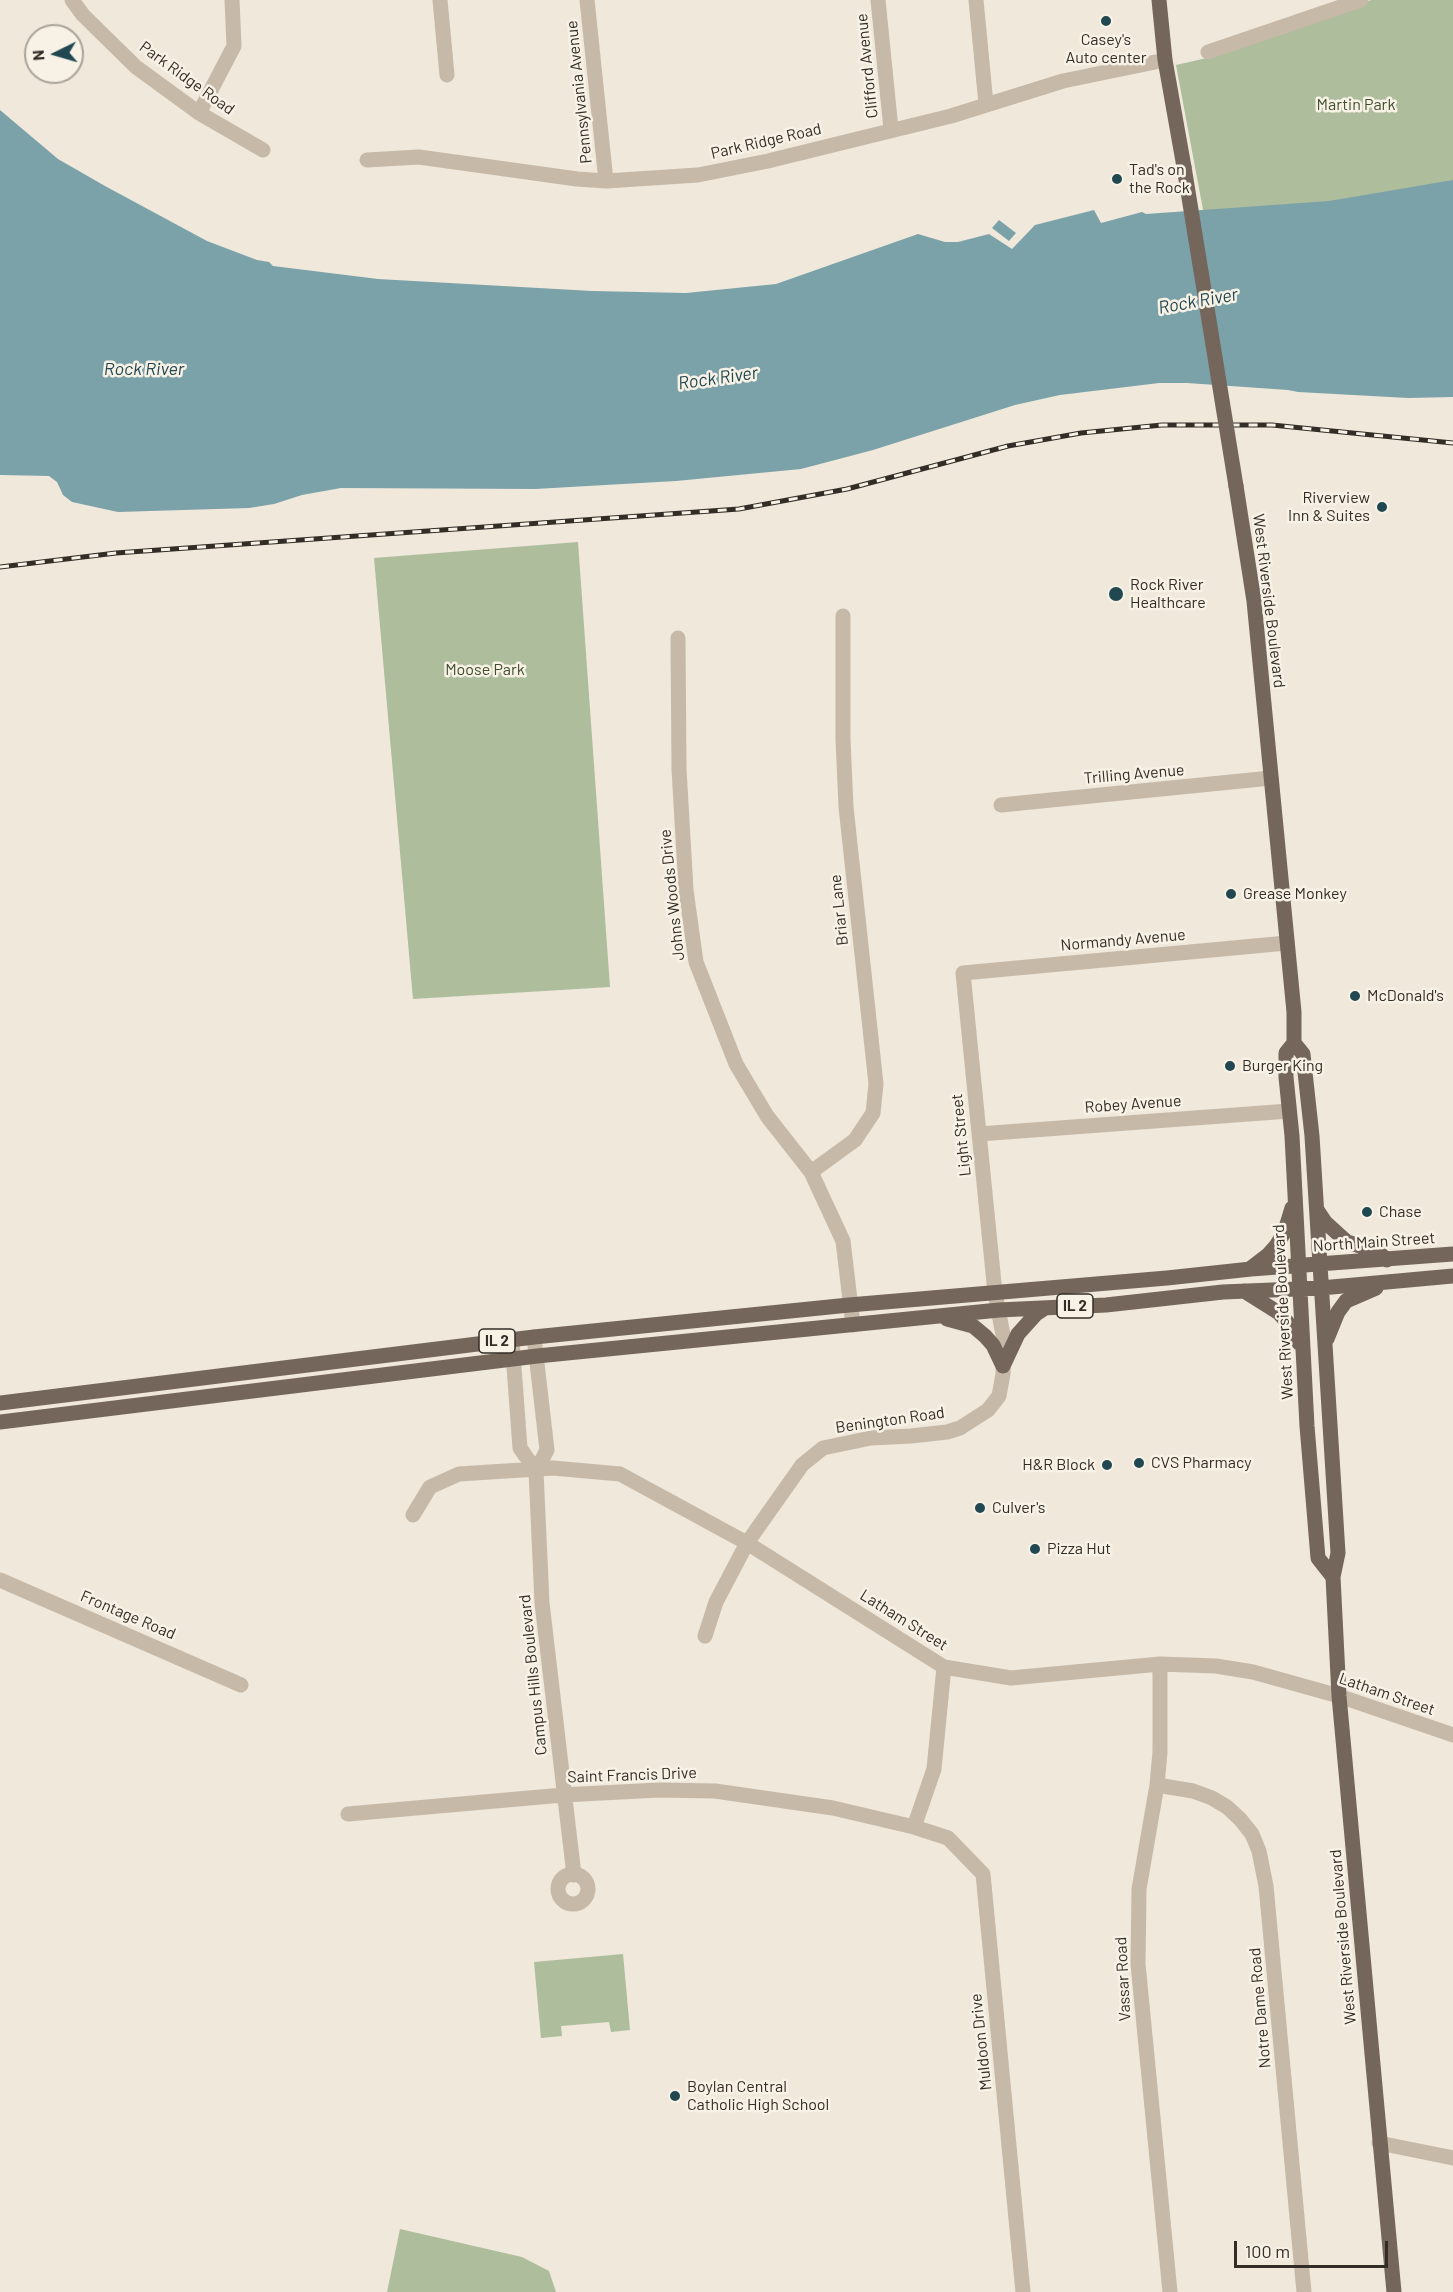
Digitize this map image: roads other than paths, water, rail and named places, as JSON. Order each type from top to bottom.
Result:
[{"type":"main road","name":"West Riverside Boulevard","points":[[1159,0],[1165,60],[1254,601],[1294,1012],[1294,1043],[1287,1053],[1289,1111],[1298,1289],[1318,1558],[1333,1577]]},
{"type":"main road","name":"West Riverside Boulevard","points":[[1294,1043],[1303,1054],[1317,1210],[1338,1553],[1333,1577],[1340,1696],[1394,2292]]},
{"type":"main road","points":[[1251,1269],[1276,1246],[1285,1231],[1295,1196]]},
{"type":"main road","points":[[1317,1210],[1325,1222],[1347,1242],[1377,1251],[1387,1260]]},
{"type":"main road","name":"North Main Street","points":[[1298,1266],[1453,1254]]},
{"type":"main road","name":"IL 2","points":[[0,1403],[534,1337],[849,1305],[1298,1266]]},
{"type":"main road","name":"IL 2","points":[[0,1422],[537,1356],[999,1310],[1106,1305],[1244,1291],[1322,1288],[1453,1276]]},
{"type":"main road","points":[[1325,1345],[1338,1312],[1346,1301],[1387,1283]]},
{"type":"main road","points":[[1244,1291],[1279,1313],[1302,1349]]},
{"type":"main road","points":[[1003,1366],[1017,1334],[1045,1308]]},
{"type":"main road","points":[[939,1316],[973,1326],[993,1345],[1003,1366]]},
{"type":"street","name":"Park Ridge Road","points":[[72,0],[136,67],[199,114],[263,150]]},
{"type":"street","points":[[199,114],[234,46],[232,0]]},
{"type":"street","points":[[440,0],[447,75]]},
{"type":"street","name":"Pennsylvania Avenue","points":[[587,0],[606,181]]},
{"type":"street","name":"Clifford Avenue","points":[[878,0],[891,129]]},
{"type":"street","points":[[976,0],[986,104]]},
{"type":"street","points":[[1208,52],[1360,0]]},
{"type":"street","name":"Park Ridge Road","points":[[367,160],[419,157],[606,181],[698,175],[951,116],[1063,81],[1165,60]]},
{"type":"street","name":"Briar Lane","points":[[811,1172],[855,1140],[873,1113],[876,1084],[846,807],[843,739],[843,616]]},
{"type":"street","name":"Johns Woods Drive","points":[[678,638],[679,780],[686,890],[696,962],[736,1064],[767,1116],[811,1172],[843,1241],[853,1325]]},
{"type":"street","name":"Trilling Avenue","points":[[1001,805],[1271,778]]},
{"type":"street","name":"Normandy Avenue","points":[[963,973],[1287,943]]},
{"type":"street","name":"Light Street","points":[[963,973],[995,1293]]},
{"type":"street","name":"Robey Avenue","points":[[979,1134],[1289,1111]]},
{"type":"street","name":"Benington Road","points":[[705,1636],[717,1602],[747,1543],[802,1465],[823,1448],[871,1438],[947,1432],[960,1428],[988,1410],[994,1403],[999,1396],[1004,1340],[995,1293]]},
{"type":"street","name":"Campus Hills Boulevard","points":[[534,1337],[547,1450],[536,1471],[542,1604],[574,1875]]},
{"type":"street","points":[[512,1340],[520,1448],[536,1471]]},
{"type":"street","name":"Latham Street","points":[[413,1515],[430,1488],[459,1474],[536,1471],[553,1468],[620,1473],[747,1543],[944,1667],[1011,1678],[1160,1664],[1216,1666],[1253,1672],[1340,1696],[1453,1735]]},
{"type":"street","name":"Frontage Road","points":[[0,1580],[242,1685]]},
{"type":"street","name":"Vassar Road","points":[[1160,1664],[1160,1752],[1157,1785],[1139,1889],[1138,1964],[1170,2292]]},
{"type":"street","points":[[914,1827],[934,1769],[944,1667]]},
{"type":"street","name":"Notre Dame Road","points":[[1157,1785],[1193,1791],[1227,1807],[1252,1834],[1259,1851],[1266,1886],[1304,2292]]},
{"type":"street","name":"Saint Francis Drive","points":[[348,1814],[563,1794],[659,1790],[715,1791],[833,1808],[914,1827]]},
{"type":"street","name":"Muldoon Drive","points":[[914,1827],[948,1838],[983,1874],[1023,2292]]},
{"type":"street","points":[[1379,2143],[1453,2158]]},
{"type":"water","name":"Rock River","points":[[0,110],[58,159],[105,186],[207,241],[257,260],[269,262],[273,266],[378,279],[592,291],[686,293],[776,284],[918,234],[945,242],[958,242],[989,234],[1012,249],[1035,225],[1094,210],[1101,223],[1142,212],[1146,214],[1329,201],[1453,180],[1453,397],[1408,398],[1159,383],[1060,395],[1015,405],[873,450],[801,469],[676,481],[535,489],[341,488],[249,508],[118,512],[72,502],[63,495],[57,482],[49,476],[0,475]]},
{"type":"water","points":[[999,220],[1016,233],[1009,241],[992,228]]},
{"type":"railway","points":[[0,567],[116,553],[739,509],[847,489],[1008,446],[1081,433],[1162,425],[1272,425],[1453,443]]},
{"type":"place","name":"Casey's Auto center","points":[[1106,21]]},
{"type":"place","name":"Tad's on the Rock","points":[[1117,179]]},
{"type":"place","name":"Riverview Inn & Suites","points":[[1382,507]]},
{"type":"place","name":"Rock River Healthcare","points":[[1116,594]]},
{"type":"place","name":"Grease Monkey","points":[[1231,894]]},
{"type":"place","name":"McDonald's","points":[[1355,996]]},
{"type":"place","name":"Burger King","points":[[1230,1066]]},
{"type":"place","name":"Chase","points":[[1367,1212]]},
{"type":"place","name":"CVS Pharmacy","points":[[1139,1463]]},
{"type":"place","name":"H&R Block","points":[[1107,1465]]},
{"type":"place","name":"Culver's","points":[[980,1508]]},
{"type":"place","name":"Pizza Hut","points":[[1035,1549]]},
{"type":"place","name":"Boylan Central Catholic High School","points":[[675,2096]]},
{"type":"park label","name":"Martin Park","points":[[1356,105]]},
{"type":"park label","name":"Moose Park","points":[[485,670]]}]
